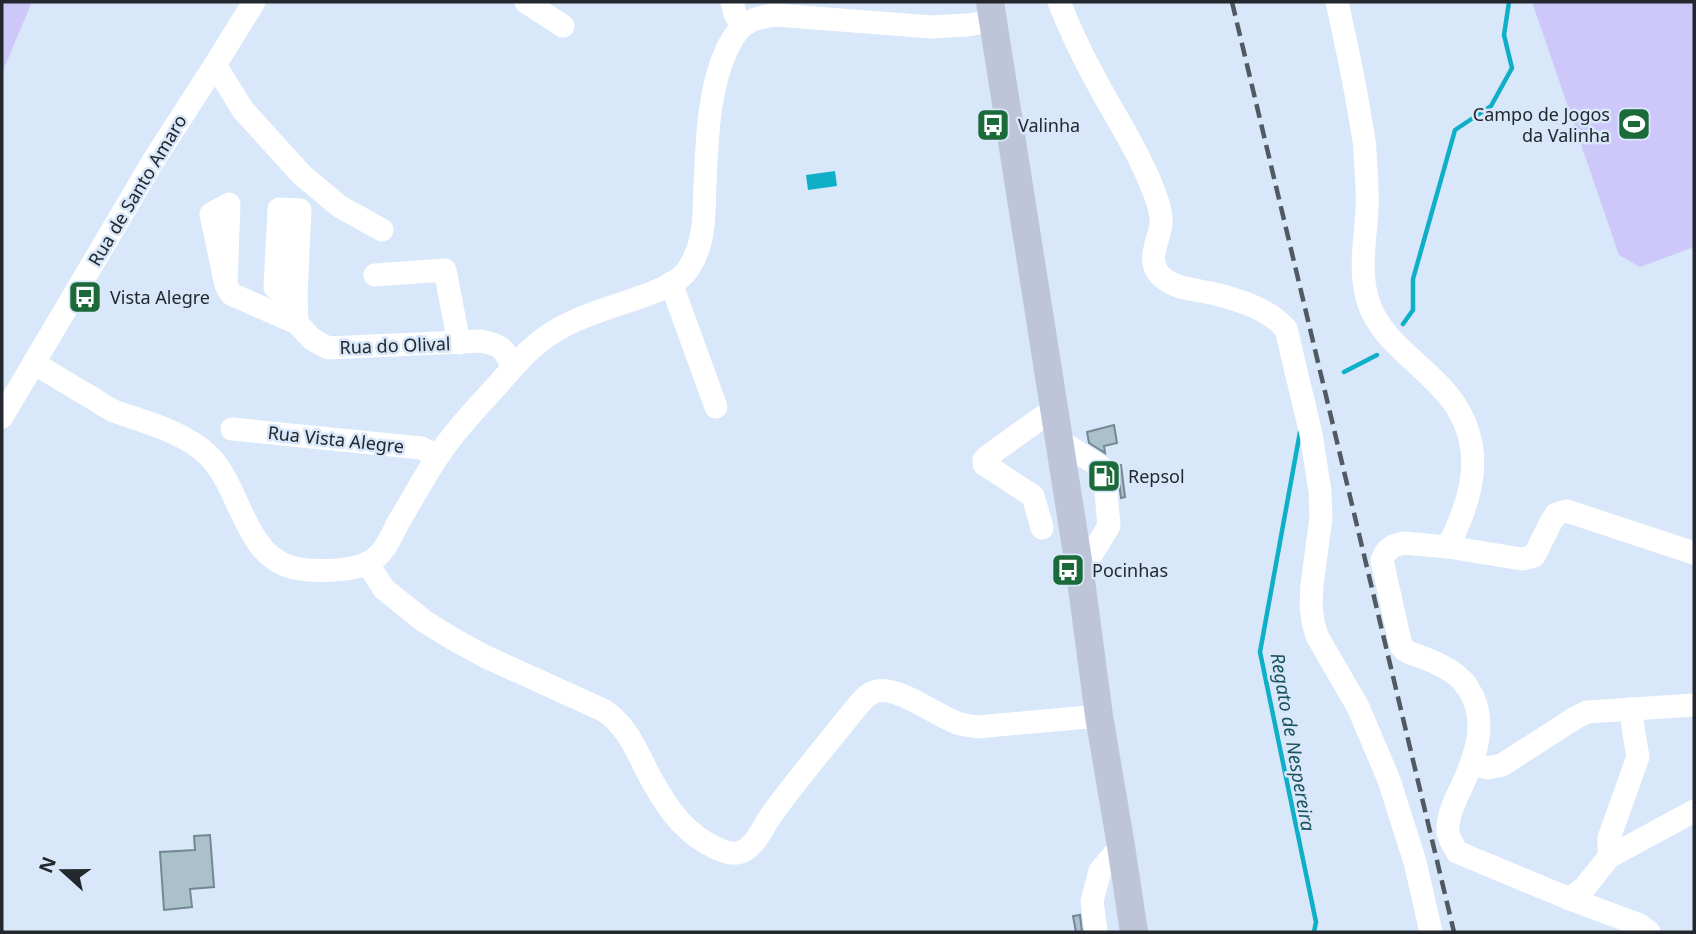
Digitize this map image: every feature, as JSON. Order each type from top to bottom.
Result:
[{"type":"main road","points":[[991,11],[1055,408],[1099,716],[1135,932]]},
{"type":"street","name":"Rua de Santo Amaro","points":[[2,417],[155,158],[254,2]]},
{"type":"street","points":[[526,2],[563,26]]},
{"type":"street","points":[[732,2],[742,26]]},
{"type":"street","points":[[1059,2],[1093,75],[1131,141],[1158,203],[1161,228],[1155,245],[1154,263],[1158,274],[1185,288],[1235,299],[1261,310],[1280,321],[1286,329],[1311,434],[1321,491],[1320,527],[1312,585],[1313,622],[1317,636],[1358,706],[1389,780],[1411,849],[1430,932]]},
{"type":"street","points":[[1337,2],[1365,149],[1367,208],[1363,280],[1368,301],[1376,320],[1393,342],[1435,381],[1455,404],[1465,424],[1472,454],[1469,497],[1448,547]]},
{"type":"street","points":[[34,363],[112,410],[195,444],[210,456],[223,475],[248,527],[259,544],[274,559],[296,568],[315,570],[346,568],[367,563],[387,545],[449,441],[520,358],[543,338],[563,326],[656,291],[679,280],[691,265],[704,226],[706,154],[713,99],[722,60],[730,42],[742,26],[760,16],[776,15],[932,27],[967,25],[991,11]]},
{"type":"street","points":[[215,65],[243,110],[302,175],[339,206],[382,230]]},
{"type":"street","name":"Rua do Olival","points":[[375,275],[445,270],[459,342]]},
{"type":"street","points":[[671,283],[716,407]]},
{"type":"street","name":"Rua do Olival","points":[[226,285],[231,294],[297,323],[312,339],[328,348],[481,341],[494,344],[506,352],[512,367]]},
{"type":"street","points":[[296,296],[297,323]]},
{"type":"street","points":[[1042,528],[1034,496],[984,464],[984,460],[1055,408]]},
{"type":"street","name":"Rua Vista Alegre","points":[[232,429],[421,448],[438,456]]},
{"type":"street","points":[[1060,441],[1104,469],[1109,526],[1080,573]]},
{"type":"street","points":[[1649,932],[1640,925],[1457,852],[1448,834],[1452,808],[1478,744],[1480,723],[1476,705],[1468,687],[1457,675],[1440,664],[1406,652],[1401,646],[1382,560],[1393,546],[1403,543],[1522,559],[1534,556],[1556,514],[1567,511],[1694,553]]},
{"type":"street","points":[[367,563],[384,589],[424,621],[486,657],[615,718],[628,734],[668,807],[702,842],[723,851],[738,853],[751,845],[771,814],[855,709],[867,695],[878,690],[912,699],[959,724],[977,727],[1099,716]]},
{"type":"street","points":[[1472,764],[1488,768],[1502,765],[1587,712],[1694,705]]},
{"type":"street","points":[[1609,858],[1609,838],[1638,757],[1632,709]]},
{"type":"street","points":[[1570,899],[1585,887],[1609,858],[1694,811]]},
{"type":"street","points":[[1096,932],[1092,901],[1100,871],[1121,846]]},
{"type":"shaded area","points":[[2,2],[32,2],[2,73]]},
{"type":"shaded area","name":"Campo de Jogos da Valinha","points":[[1532,2],[1694,2],[1694,247],[1640,267],[1619,255]]},
{"type":"water","points":[[835,171],[837,186],[808,190],[806,175]]},
{"type":"building","points":[[1114,425],[1117,443],[1104,446],[1105,453],[1089,443],[1087,432]]},
{"type":"building","points":[[1121,465],[1125,497],[1121,498],[1117,466]]},
{"type":"building","points":[[210,835],[214,887],[190,889],[192,907],[164,910],[160,852],[195,850],[194,836]]},
{"type":"building","points":[[1080,915],[1082,932],[1076,932],[1073,916]]},
{"type":"waterway","points":[[1403,324],[1413,310],[1413,279],[1455,130],[1491,106],[1512,68],[1504,35],[1509,2]]},
{"type":"waterway","points":[[1344,372],[1377,355]]},
{"type":"waterway","name":"Regato de Nespereira","points":[[1300,432],[1260,652],[1316,922],[1314,932]]},
{"type":"railway","points":[[1232,2],[1454,932]]},
{"type":"place","name":"Campo de Jogos da Valinha","points":[[1634,124]]},
{"type":"place","name":"Valinha","points":[[993,125]]},
{"type":"place","name":"Vista Alegre","points":[[85,297]]},
{"type":"place","name":"Repsol","points":[[1104,476]]},
{"type":"place","name":"Pocinhas","points":[[1068,570]]}]
